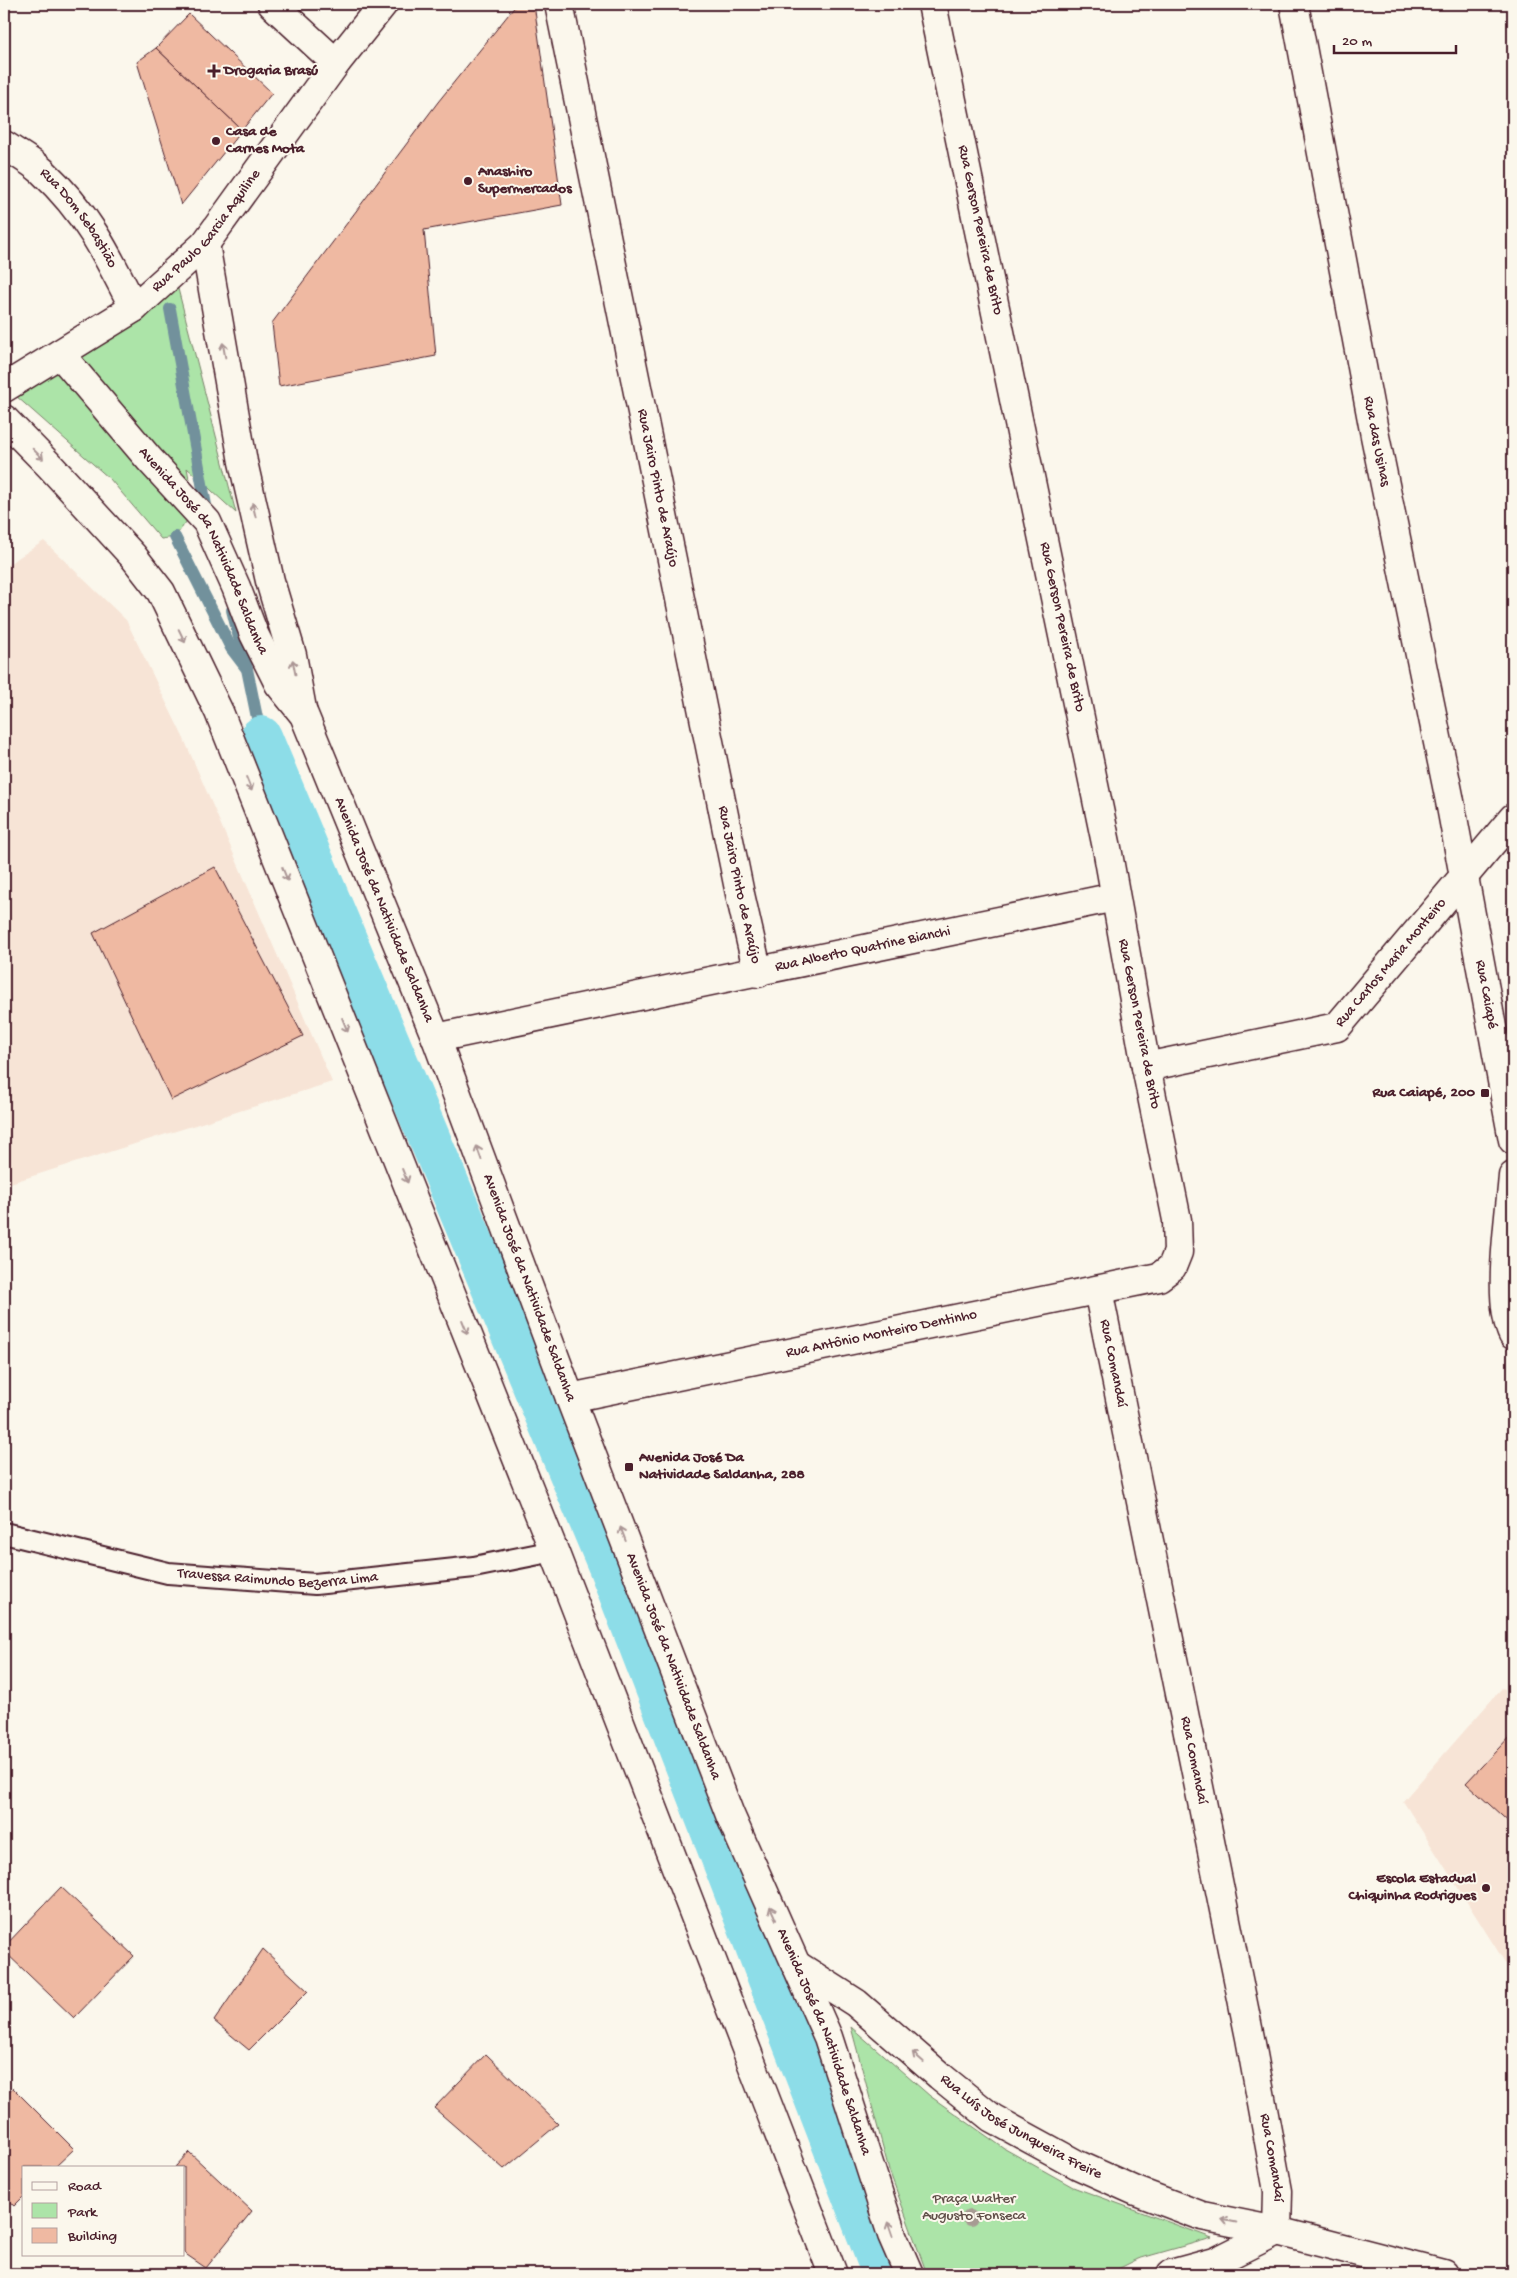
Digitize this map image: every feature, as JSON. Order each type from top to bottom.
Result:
[{"type":"street","points":[[272,4],[336,63]]},
{"type":"street","name":"Rua Paulo Garcia Aquiline","points":[[4,388],[134,308],[205,244],[336,63],[383,4]]},
{"type":"street","name":"Rua Jairo Pinto de Araújo","points":[[559,4],[740,894],[758,973]]},
{"type":"street","name":"Rua Gerson Pereira de Brito","points":[[932,4],[1107,848],[1146,1068],[1177,1220],[1178,1252]]},
{"type":"street","name":"Rua das Usinas","points":[[1294,4],[1375,436],[1464,877]]},
{"type":"street","name":"Rua Dom Sebastião","points":[[4,145],[41,170],[82,215],[103,246],[134,308]]},
{"type":"street","points":[[205,244],[243,462],[270,582],[292,655],[304,715]]},
{"type":"street","name":"Avenida José da Natividade Saldanha","points":[[60,354],[149,459],[207,522],[236,587],[254,634],[279,684],[304,715],[436,1038],[570,1398],[730,1815],[828,2037],[892,2235],[908,2274]]},
{"type":"street","points":[[4,420],[51,467],[138,563],[160,592],[211,694],[267,829],[554,1552],[833,2274]]},
{"type":"street","name":"Rua Carlos Maria Monteiro","points":[[1146,1068],[1337,1028],[1513,818]]},
{"type":"street","name":"Rua Caiapé","points":[[1464,877],[1513,1140]]},
{"type":"street","name":"Rua Alberto Quatrine Bianchi","points":[[436,1038],[758,973],[1115,897]]},
{"type":"street","points":[[1513,1176],[1506,1303],[1507,1324],[1513,1335]]},
{"type":"street","name":"Rua Antônio Monteiro Dentinho","points":[[570,1398],[1159,1277],[1172,1267],[1178,1252]]},
{"type":"street","name":"Rua Comandaí","points":[[1098,1290],[1250,2038],[1278,2191],[1277,2231]]},
{"type":"street","name":"Rua Luís José Junqueira Freire","points":[[795,1964],[856,2003],[940,2076],[992,2118],[1078,2165],[1136,2191],[1202,2216],[1277,2231],[1443,2274]]},
{"type":"street","points":[[1171,2274],[1215,2262],[1277,2231]]},
{"type":"lane","name":"Travessa Raimundo Bezerra Lima","points":[[4,1534],[168,1573],[315,1584],[474,1567],[554,1552]]},
{"type":"shaded area","points":[[44,541],[126,620],[184,739],[332,1082],[4,1185],[4,567]]},
{"type":"shaded area","name":"Escola Estadual Chiquinha Rodrigues","points":[[1502,1688],[1513,1692],[1513,1975],[1403,1801]]},
{"type":"green space","points":[[177,285],[236,513],[187,468],[195,510],[175,537],[161,539],[110,479],[16,396],[94,350],[134,322]]},
{"type":"green space","name":"Praça Walter Augusto Fonseca","points":[[851,2027],[930,2096],[1005,2149],[1073,2187],[1212,2238],[1138,2259],[1108,2274],[927,2274],[889,2170]]},
{"type":"building","name":"Anashiro Supermercados","points":[[517,4],[534,4],[562,205],[424,230],[436,356],[279,386],[272,323],[438,102]]},
{"type":"building","name":"Drogaria Brasú","points":[[189,14],[272,93],[242,130],[156,48]]},
{"type":"building","points":[[156,48],[242,130],[181,205],[137,62]]},
{"type":"building","points":[[215,867],[303,1036],[171,1100],[93,933]]},
{"type":"building","points":[[1513,1733],[1513,1826],[1466,1783]]},
{"type":"building","points":[[61,1887],[134,1956],[74,2018],[4,1951],[4,1947]]},
{"type":"building","points":[[263,1949],[308,1991],[249,2050],[214,2021]]},
{"type":"building","points":[[486,2054],[558,2124],[504,2169],[434,2108]]},
{"type":"building","points":[[13,2088],[74,2149],[56,2166],[22,2166],[22,2198],[14,2206],[4,2197],[4,2098]]},
{"type":"building","points":[[189,2152],[252,2211],[206,2268],[185,2254],[185,2166],[176,2166]]},
{"type":"waterway","points":[[170,309],[208,516]]},
{"type":"waterway","points":[[175,537],[231,648],[247,669],[261,737]]},
{"type":"waterway","points":[[232,610],[247,669]]},
{"type":"waterway","points":[[261,737],[608,1564],[883,2274]]},
{"type":"place","name":"Drogaria Brasú","points":[[214,71]]},
{"type":"place","name":"Casa de Carnes Mota","points":[[216,141]]},
{"type":"place","name":"Anashiro Supermercados","points":[[468,181]]},
{"type":"place","name":"Rua Caiapé, 200","points":[[1485,1093]]},
{"type":"place","name":"Avenida José Da Natividade Saldanha, 288","points":[[629,1467]]},
{"type":"place","name":"Escola Estadual Chiquinha Rodrigues","points":[[1486,1888]]}]
